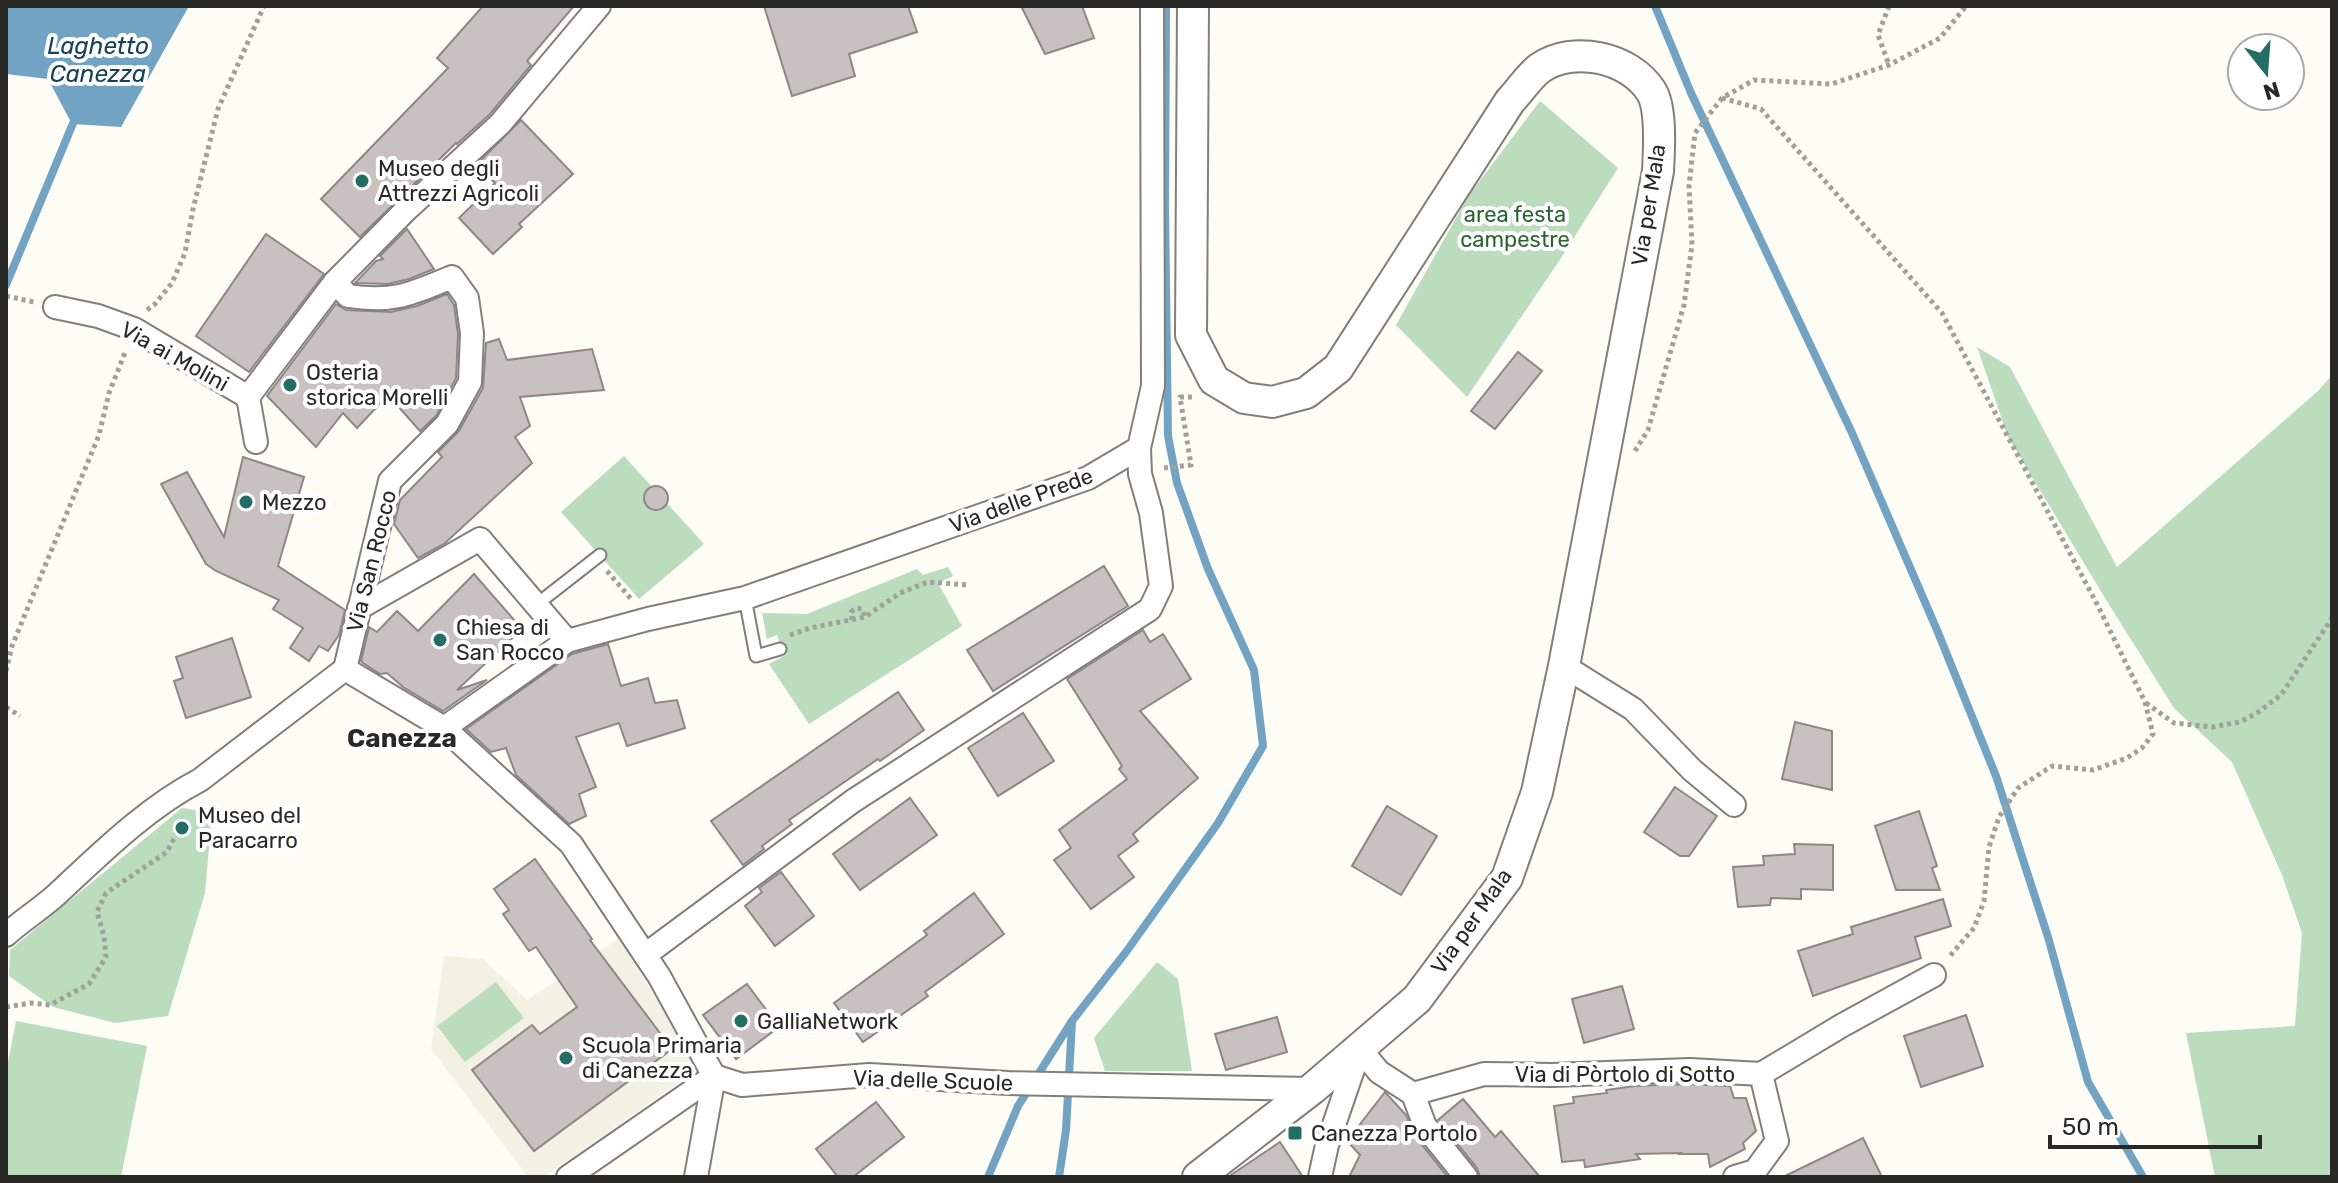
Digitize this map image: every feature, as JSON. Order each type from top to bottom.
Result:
[{"type":"main road","points":[[1193,6],[1191,335],[1214,380]]},
{"type":"main road","name":"Via per Mala","points":[[1198,1177],[1312,1089],[1417,999],[1507,878],[1537,792],[1564,666],[1658,171],[1659,127],[1652,92],[1630,70],[1604,58],[1570,56],[1540,68],[1510,101],[1338,368],[1306,393],[1272,402],[1244,398],[1214,380]]},
{"type":"street","points":[[256,442],[248,397],[335,282],[404,212],[500,124],[599,6]]},
{"type":"street","points":[[645,955],[853,801],[1150,609],[1161,586],[1151,513],[1140,474],[1139,448],[1153,386],[1152,6]]},
{"type":"street","name":"Via San Rocco","points":[[335,282],[348,296],[386,299],[408,296],[452,277],[467,298],[472,333],[470,382],[447,424],[390,481],[345,669]]},
{"type":"street","name":"Via ai Molini","points":[[55,307],[98,316],[134,329],[248,397]]},
{"type":"street","name":"Via delle Prede","points":[[567,641],[745,598],[1088,478],[1139,448]]},
{"type":"street","points":[[359,608],[480,539],[567,641],[444,728]]},
{"type":"street","points":[[1564,666],[1633,709],[1692,770],[1734,805]]},
{"type":"street","points":[[6,935],[53,897],[90,861],[345,669],[444,728],[571,844],[659,976],[714,1076],[696,1177]]},
{"type":"street","points":[[1761,1074],[1934,975]]},
{"type":"street","points":[[1360,1049],[1379,1072],[1413,1094],[1425,1126],[1466,1177]]},
{"type":"street","points":[[1320,1177],[1327,1145],[1360,1049]]},
{"type":"street","name":"Via di Pòrtolo di Sotto","points":[[1413,1094],[1484,1074],[1690,1070],[1761,1074],[1777,1141],[1755,1171],[1735,1177]]},
{"type":"street","name":"Via delle Scuole","points":[[714,1076],[742,1085],[869,1075],[1008,1083],[1312,1089]]},
{"type":"street","points":[[568,1177],[714,1076]]},
{"type":"lane","points":[[536,605],[598,557]]},
{"type":"lane","points":[[745,598],[756,656],[780,644]]},
{"type":"path","points":[[1889,6],[1878,35],[1889,65]]},
{"type":"path","points":[[1603,453],[1632,454],[1648,430],[1684,305],[1692,245],[1689,186],[1695,133],[1722,98],[1754,80],[1831,84],[1889,65],[1940,38],[1966,6]]},
{"type":"path","points":[[1722,98],[1761,109],[1942,313],[2097,604],[2145,702],[2153,734],[2142,748],[2127,758],[2093,770],[2052,766],[2018,788],[1999,817],[1989,847],[1984,901],[1974,928],[1934,975]]},
{"type":"path","points":[[1160,469],[1191,465],[1180,397],[1201,396],[1214,380]]},
{"type":"path","points":[[598,557],[627,595]]},
{"type":"path","points":[[780,644],[810,628],[865,617],[900,593],[928,582],[969,585]]},
{"type":"path","points":[[852,620],[851,612],[856,608],[862,609],[865,617]]},
{"type":"path","points":[[2145,702],[2174,723],[2212,727],[2240,722],[2281,695],[2332,618]]},
{"type":"path","points":[[6,707],[20,716]]},
{"type":"path","points":[[6,1007],[31,1003],[50,1005],[89,984],[106,957],[97,912],[106,893],[167,852],[190,809],[181,790]]},
{"type":"shaded area","name":"Scuola Primaria di Canezza","points":[[619,938],[699,1068],[544,1177],[528,1177],[431,1049],[444,956],[483,959],[527,1000]]},
{"type":"green space","name":"area festa campestre","points":[[1540,101],[1618,168],[1467,397],[1396,325],[1469,195]]},
{"type":"green space","points":[[1977,347],[2010,367],[2117,567],[2318,391],[2332,375],[2332,1177],[2215,1177],[2186,1033],[2295,1026],[2302,933],[2282,875],[2232,762],[2174,708],[2108,603],[2008,437]]},
{"type":"green space","points":[[624,456],[704,544],[639,599],[561,512]]},
{"type":"green space","points":[[948,567],[953,576],[938,583],[962,626],[809,724],[769,664],[784,656],[777,635],[767,639],[762,613],[807,614],[917,569],[923,575]]},
{"type":"green space","points":[[182,808],[212,813],[205,893],[168,1016],[115,1023],[53,1007],[9,976],[10,950]]},
{"type":"green space","points":[[1157,962],[1178,979],[1192,1071],[1105,1071],[1094,1038]]},
{"type":"green space","points":[[496,982],[524,1018],[465,1062],[437,1026]]},
{"type":"green space","points":[[16,1021],[147,1046],[121,1177],[6,1177],[6,1073]]},
{"type":"water","name":"Laghetto Canezza","points":[[6,6],[189,6],[121,127],[72,124],[48,79],[6,74]]},
{"type":"building","points":[[483,6],[574,6],[527,61],[531,65],[490,114],[360,237],[321,199],[448,68],[437,58]]},
{"type":"building","points":[[764,6],[908,6],[917,32],[849,54],[855,76],[792,96]]},
{"type":"building","points":[[1021,6],[1082,6],[1094,38],[1045,54]]},
{"type":"building","points":[[521,120],[573,174],[519,224],[522,227],[493,254],[459,218],[495,183],[477,164]]},
{"type":"building","points":[[407,229],[434,269],[388,284],[355,283],[376,261],[383,259],[380,256]]},
{"type":"building","points":[[266,234],[324,274],[249,372],[196,336]]},
{"type":"building","points":[[447,294],[454,305],[458,334],[456,378],[436,416],[420,431],[388,395],[357,428],[343,413],[316,447],[267,396],[336,304],[346,310],[391,312]]},
{"type":"building","points":[[499,339],[507,360],[592,349],[604,390],[520,397],[530,426],[515,437],[532,463],[444,544],[418,558],[394,524],[400,500],[442,457],[438,452],[459,431],[483,388],[486,343]]},
{"type":"building","points":[[1518,352],[1542,371],[1495,429],[1471,411]]},
{"type":"building","points":[[243,457],[304,477],[278,566],[345,610],[339,635],[328,651],[319,646],[309,661],[290,648],[303,628],[273,609],[279,600],[206,564],[161,484],[187,472],[224,537]]},
{"type":"building","points":[[656,486],[667,493],[668,498],[661,509],[656,510],[645,503],[644,498],[651,487]]},
{"type":"building","points":[[1104,566],[1128,606],[993,691],[967,650]]},
{"type":"building","name":"Chiesa di San Rocco","points":[[474,574],[522,629],[457,690],[487,680],[443,711],[403,687],[387,673],[380,674],[361,661],[369,627],[377,632],[397,611],[418,631]]},
{"type":"building","points":[[1143,630],[1150,642],[1163,634],[1191,679],[1140,711],[1198,778],[1133,834],[1138,841],[1118,856],[1134,877],[1091,909],[1054,860],[1071,848],[1059,830],[1127,779],[1119,769],[1122,766],[1067,679]]},
{"type":"building","points":[[232,638],[251,697],[186,718],[174,681],[183,678],[176,657]]},
{"type":"building","points":[[608,644],[621,686],[648,678],[655,703],[677,700],[685,728],[627,746],[619,723],[576,737],[596,787],[579,794],[586,816],[569,824],[516,775],[506,748],[491,752],[466,729],[572,654]]},
{"type":"building","points":[[898,692],[924,730],[789,820],[792,824],[743,865],[711,821]]},
{"type":"building","points":[[1023,713],[1054,761],[998,796],[968,748]]},
{"type":"building","points":[[1795,722],[1832,731],[1832,790],[1782,779]]},
{"type":"building","points":[[1675,787],[1717,816],[1689,856],[1680,856],[1644,832]]},
{"type":"building","points":[[910,798],[937,835],[860,890],[833,854]]},
{"type":"building","points":[[1387,806],[1437,836],[1401,895],[1352,866]]},
{"type":"building","points":[[1919,811],[1937,866],[1932,868],[1940,890],[1896,890],[1875,826]]},
{"type":"building","points":[[1794,844],[1833,845],[1833,890],[1801,889],[1801,899],[1771,898],[1770,905],[1738,907],[1733,867],[1764,865],[1763,856],[1795,854]]},
{"type":"building","points":[[535,859],[590,940],[672,1049],[534,1151],[472,1070],[532,1025],[540,1034],[577,1007],[536,947],[529,951],[503,914],[509,910],[494,889]]},
{"type":"building","points":[[781,872],[814,916],[775,946],[745,906],[762,892],[759,888]]},
{"type":"building","points":[[974,893],[1004,934],[925,992],[928,996],[863,1042],[834,1003],[927,935],[924,931]]},
{"type":"building","points":[[1943,899],[1951,926],[1915,937],[1921,958],[1813,996],[1798,951],[1853,934],[1851,927]]},
{"type":"building","name":"GalliaNetwork","points":[[747,984],[779,1027],[736,1059],[703,1015]]},
{"type":"building","points":[[1622,986],[1634,1029],[1584,1043],[1572,999]]},
{"type":"building","points":[[1966,1015],[1983,1066],[1921,1087],[1904,1036]]},
{"type":"building","points":[[1277,1017],[1287,1052],[1226,1070],[1215,1034]]},
{"type":"building","points":[[1686,1084],[1730,1086],[1734,1098],[1746,1098],[1756,1131],[1743,1143],[1745,1149],[1710,1167],[1708,1154],[1681,1153],[1636,1154],[1640,1159],[1585,1167],[1584,1160],[1562,1162],[1554,1106],[1574,1103],[1573,1097],[1607,1093],[1606,1090]]},
{"type":"building","points":[[1385,1092],[1406,1115],[1414,1135],[1448,1177],[1349,1177],[1360,1155],[1347,1141]]},
{"type":"building","points":[[1463,1099],[1495,1137],[1501,1131],[1540,1177],[1480,1177],[1477,1168],[1438,1120]]},
{"type":"building","points":[[876,1102],[904,1137],[853,1177],[838,1177],[816,1149]]},
{"type":"building","points":[[1863,1138],[1882,1177],[1783,1177]]},
{"type":"building","points":[[1280,1142],[1303,1177],[1228,1177]]},
{"type":"waterway","points":[[988,1177],[1018,1106],[1072,1021],[1126,952],[1218,823],[1263,746],[1254,670],[1208,569],[1177,483],[1168,436],[1166,6]]},
{"type":"waterway","points":[[1655,6],[1691,93],[1852,433],[1937,630],[1996,776],[2048,937],[2088,1082],[2143,1177]]},
{"type":"waterway","points":[[6,285],[76,116]]},
{"type":"waterway","points":[[1059,1177],[1066,1130],[1072,1022]]},
{"type":"place","name":"Museo degli Attrezzi Agricoli","points":[[362,181]]},
{"type":"place","name":"Osteria storica Morelli","points":[[290,385]]},
{"type":"place","name":"Mezzo","points":[[246,502]]},
{"type":"place","name":"Chiesa di San Rocco","points":[[440,640]]},
{"type":"place","name":"Museo del Paracarro","points":[[182,828]]},
{"type":"place","name":"GalliaNetwork","points":[[741,1021]]},
{"type":"place","name":"Scuola Primaria di Canezza","points":[[566,1058]]},
{"type":"place","name":"Canezza Portolo","points":[[1295,1133]]},
{"type":"district","name":"Canezza","points":[[402,738]]}]
